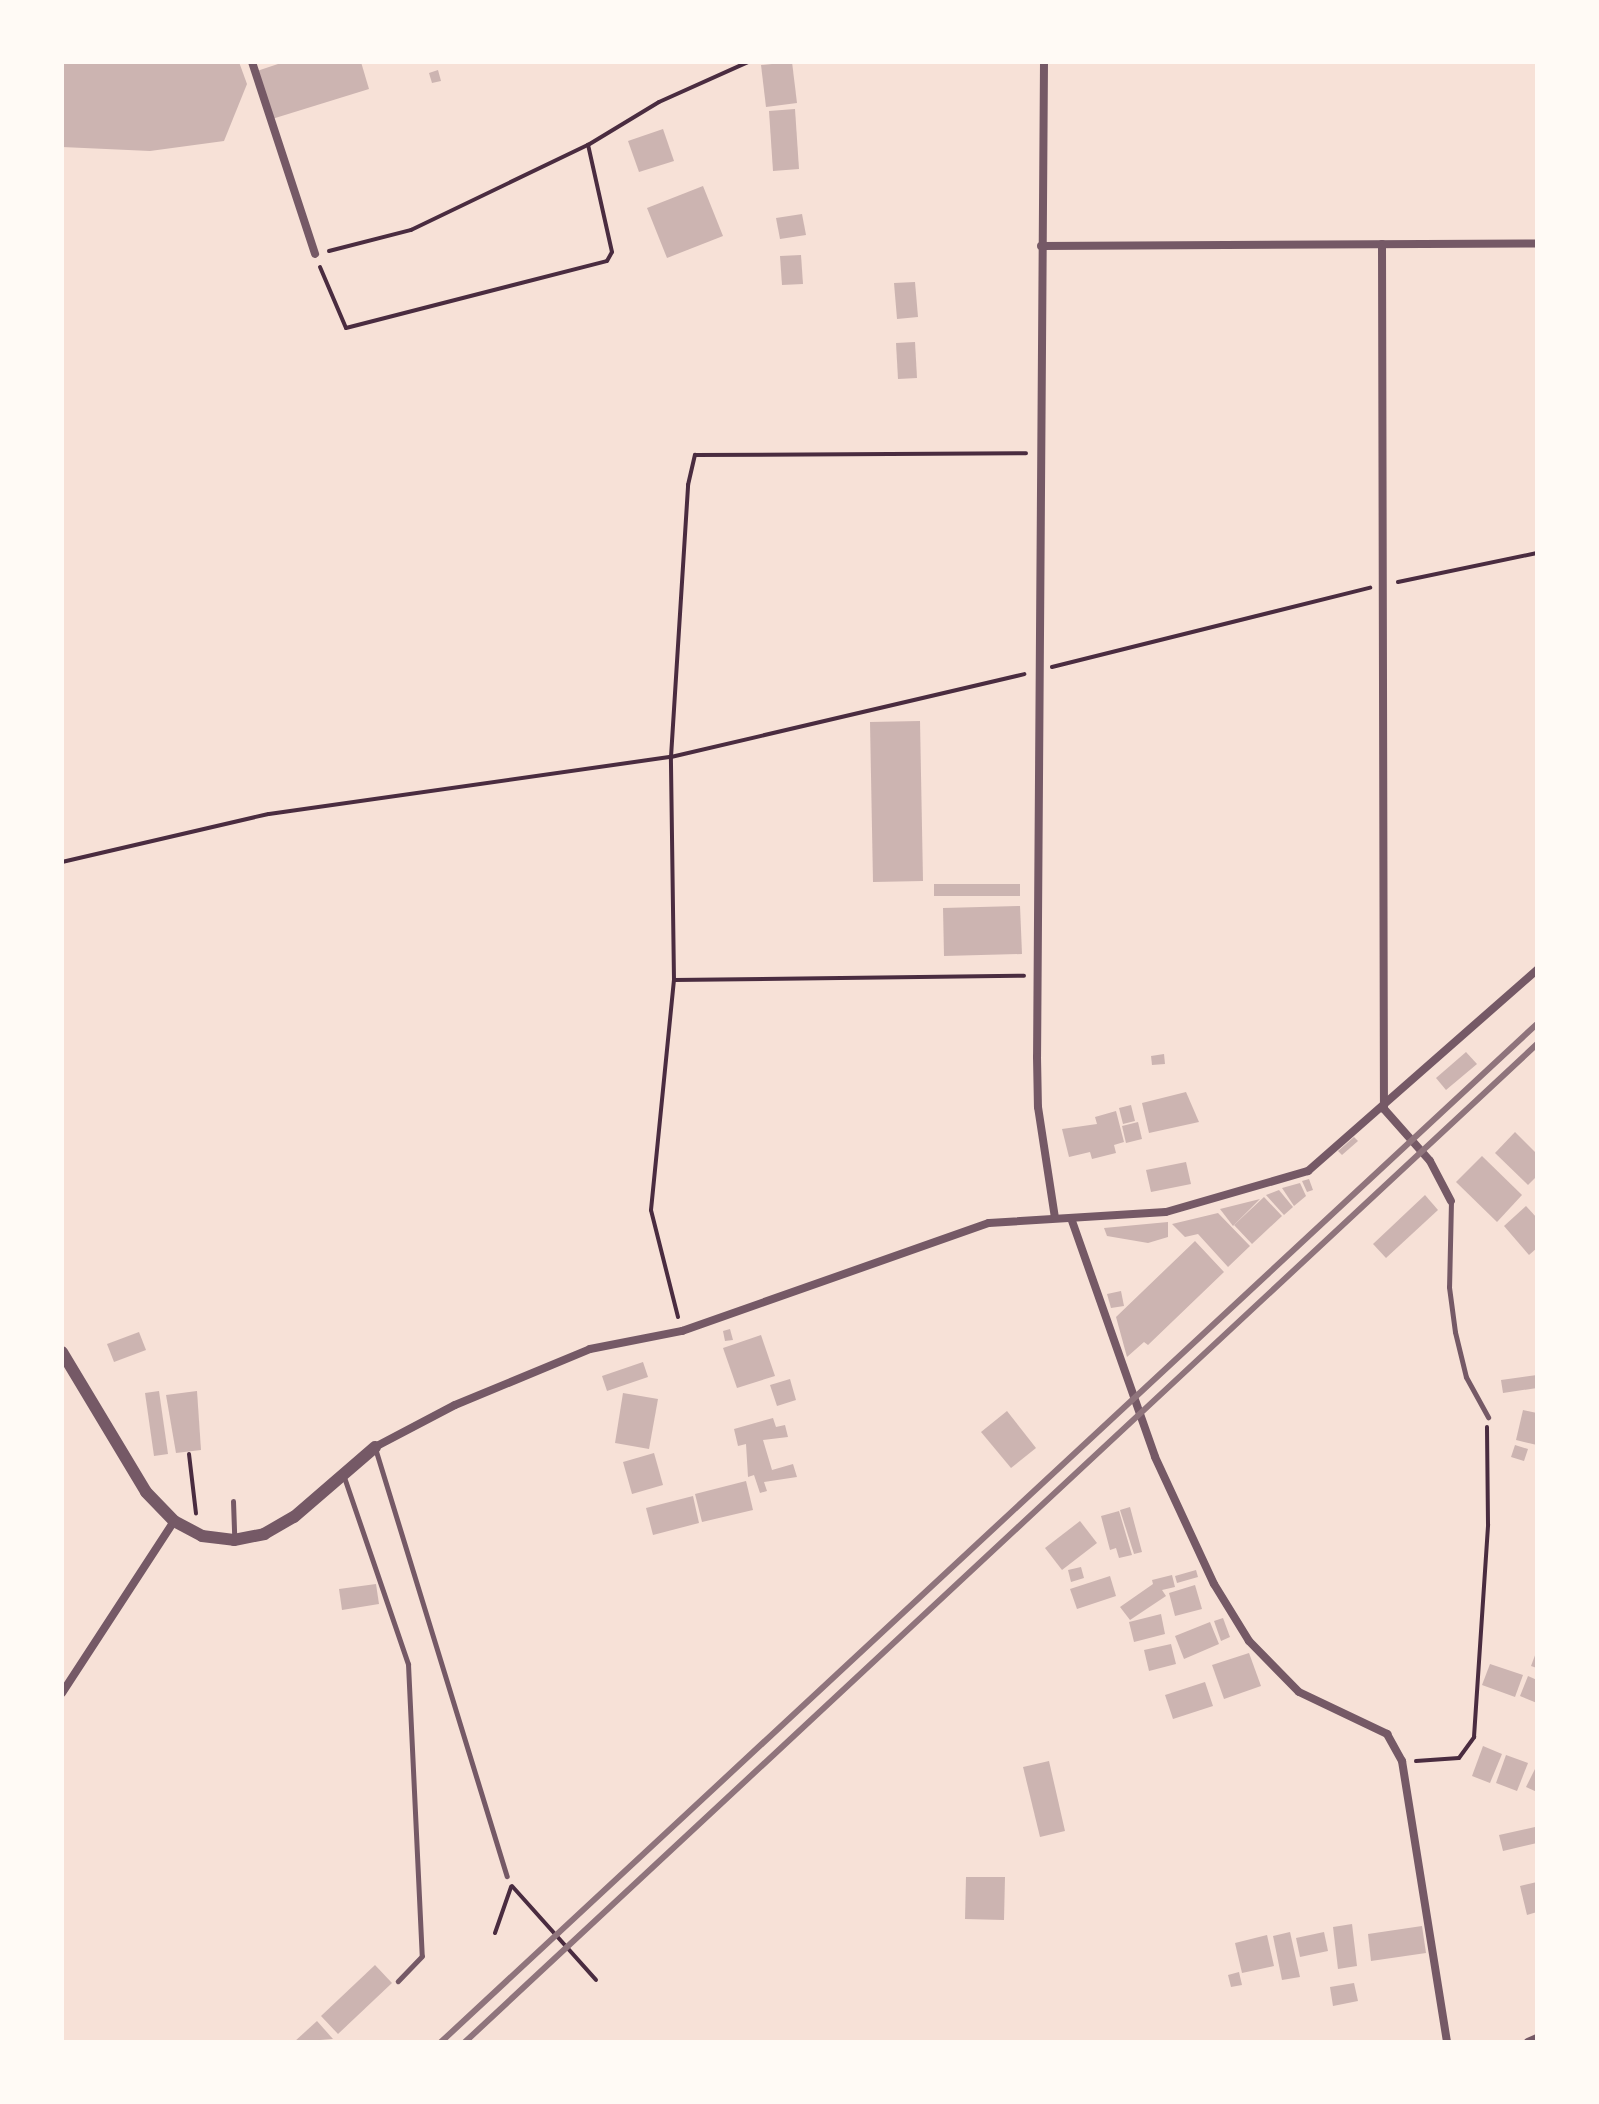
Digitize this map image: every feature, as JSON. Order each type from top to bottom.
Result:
[{"type":"street","points":[[252,62],[315,254]]},
{"type":"street","points":[[1044,62],[1039,453],[1038,1107],[1055,1218]]},
{"type":"street","points":[[1041,246],[1537,243]]},
{"type":"street","points":[[1382,244],[1384,1109],[1430,1161],[1451,1201]]},
{"type":"street","points":[[62,1352],[146,1492],[174,1521],[202,1536],[234,1540],[264,1534],[294,1517],[344,1477],[375,1447],[455,1405],[590,1349],[682,1331],[989,1223],[1166,1212],[1308,1171],[1384,1109],[1537,970]]},
{"type":"street","points":[[1071,1218],[1155,1457],[1214,1584],[1249,1641],[1299,1692],[1387,1734],[1402,1761],[1447,2042]]},
{"type":"street","points":[[62,1693],[174,1521]]},
{"type":"street","points":[[1528,2042],[1537,2038]]},
{"type":"lane","points":[[1451,1201],[1449,1287],[1455,1332],[1466,1377],[1488,1417]]},
{"type":"lane","points":[[375,1447],[507,1876]]},
{"type":"lane","points":[[344,1477],[408,1664],[422,1956],[398,1981]]},
{"type":"lane","points":[[233,1501],[234,1540]]},
{"type":"path","points":[[588,145],[612,252],[607,261],[346,328],[315,254],[411,230],[588,145],[659,102],[748,62]]},
{"type":"path","points":[[682,1331],[651,1210],[674,980],[671,757],[688,485],[695,455],[1039,453]]},
{"type":"path","points":[[62,862],[269,814],[671,757],[1382,585],[1537,553]]},
{"type":"path","points":[[674,980],[1038,976]]},
{"type":"path","points":[[1402,1761],[1459,1758],[1474,1737],[1488,1524],[1488,1417]]},
{"type":"path","points":[[189,1454],[195,1507]]},
{"type":"path","points":[[495,1933],[513,1888],[596,1980]]},
{"type":"building","points":[[62,62],[239,62],[247,84],[224,141],[150,151],[62,147]]},
{"type":"building","points":[[284,62],[361,62],[369,89],[272,119],[257,71]]},
{"type":"building","points":[[792,62],[797,103],[766,107],[761,65]]},
{"type":"building","points":[[438,70],[441,81],[432,83],[429,73]]},
{"type":"building","points":[[795,109],[799,169],[773,171],[769,111]]},
{"type":"building","points":[[663,129],[674,161],[639,172],[628,141]]},
{"type":"building","points":[[703,186],[723,236],[667,258],[647,208]]},
{"type":"building","points":[[802,214],[806,235],[780,239],[776,218]]},
{"type":"building","points":[[801,255],[803,284],[782,285],[780,256]]},
{"type":"building","points":[[915,282],[918,317],[897,319],[894,283]]},
{"type":"building","points":[[915,342],[917,378],[898,379],[896,343]]},
{"type":"building","points":[[920,721],[923,881],[873,882],[870,722]]},
{"type":"building","points":[[934,884],[1020,884],[1020,896],[934,896]]},
{"type":"building","points":[[1020,906],[1022,954],[944,956],[943,908]]},
{"type":"building","points":[[1466,1052],[1477,1064],[1446,1090],[1436,1078]]},
{"type":"building","points":[[1164,1054],[1165,1064],[1152,1065],[1151,1056]]},
{"type":"building","points":[[1186,1092],[1199,1122],[1149,1133],[1142,1103]]},
{"type":"building","points":[[1131,1105],[1135,1121],[1123,1124],[1119,1108]]},
{"type":"building","points":[[1116,1111],[1124,1142],[1114,1145],[1116,1153],[1092,1159],[1090,1152],[1069,1157],[1062,1129],[1097,1124],[1095,1117]]},
{"type":"building","points":[[1138,1122],[1142,1139],[1126,1143],[1122,1126]]},
{"type":"building","points":[[1515,1132],[1537,1154],[1537,1176],[1528,1185],[1495,1153]]},
{"type":"building","points":[[1354,1137],[1358,1141],[1342,1155],[1338,1151]]},
{"type":"building","points":[[1482,1156],[1522,1195],[1497,1222],[1456,1182]]},
{"type":"building","points":[[1186,1162],[1191,1184],[1151,1192],[1146,1170]]},
{"type":"building","points":[[1309,1179],[1313,1190],[1307,1192],[1302,1181]]},
{"type":"building","points":[[1300,1183],[1306,1196],[1294,1206],[1282,1188]]},
{"type":"building","points":[[1279,1190],[1293,1207],[1284,1215],[1266,1195]]},
{"type":"building","points":[[1425,1195],[1438,1210],[1386,1258],[1373,1244]]},
{"type":"building","points":[[1264,1197],[1282,1216],[1252,1244],[1234,1225]]},
{"type":"building","points":[[1260,1199],[1233,1226],[1220,1209]]},
{"type":"building","points":[[1526,1206],[1537,1218],[1537,1248],[1529,1255],[1504,1226]]},
{"type":"building","points":[[1218,1213],[1250,1246],[1228,1267],[1198,1234],[1185,1237],[1172,1224]]},
{"type":"building","points":[[1168,1222],[1168,1237],[1148,1243],[1107,1236],[1104,1228]]},
{"type":"building","points":[[1195,1241],[1224,1272],[1148,1345],[1144,1342],[1127,1357],[1116,1317]]},
{"type":"building","points":[[1121,1291],[1124,1306],[1111,1308],[1107,1294]]},
{"type":"building","points":[[730,1329],[733,1340],[725,1341],[723,1331]]},
{"type":"building","points":[[139,1332],[146,1350],[114,1362],[107,1344]]},
{"type":"building","points":[[761,1335],[775,1376],[737,1388],[723,1348]]},
{"type":"building","points":[[643,1362],[648,1377],[607,1391],[602,1376]]},
{"type":"building","points":[[1537,1375],[1537,1388],[1503,1393],[1501,1380]]},
{"type":"building","points":[[790,1379],[796,1400],[777,1406],[770,1385]]},
{"type":"building","points":[[159,1391],[168,1454],[154,1456],[145,1393]]},
{"type":"building","points":[[197,1391],[201,1450],[176,1453],[166,1395]]},
{"type":"building","points":[[623,1393],[658,1399],[649,1449],[615,1443]]},
{"type":"building","points":[[1523,1410],[1537,1413],[1537,1445],[1516,1440]]},
{"type":"building","points":[[1007,1411],[1036,1448],[1011,1468],[981,1432]]},
{"type":"building","points":[[773,1418],[776,1427],[785,1425],[788,1437],[763,1440],[772,1470],[793,1464],[797,1477],[764,1482],[767,1491],[760,1493],[754,1475],[748,1477],[746,1444],[738,1446],[734,1429]]},
{"type":"building","points":[[1515,1445],[1528,1449],[1524,1461],[1511,1457]]},
{"type":"building","points":[[654,1453],[663,1485],[632,1494],[623,1462]]},
{"type":"building","points":[[746,1481],[753,1510],[702,1522],[695,1494]]},
{"type":"building","points":[[693,1496],[699,1523],[653,1535],[646,1508]]},
{"type":"building","points":[[1130,1507],[1142,1552],[1134,1554],[1120,1510]]},
{"type":"building","points":[[1119,1511],[1132,1555],[1119,1558],[1116,1548],[1110,1550],[1101,1516]]},
{"type":"building","points":[[1080,1521],[1097,1543],[1062,1570],[1045,1548]]},
{"type":"building","points":[[1081,1567],[1084,1578],[1071,1582],[1068,1570]]},
{"type":"building","points":[[1196,1570],[1198,1577],[1177,1583],[1175,1576]]},
{"type":"building","points":[[1172,1575],[1175,1587],[1162,1590],[1166,1596],[1130,1620],[1120,1607],[1153,1584],[1152,1580]]},
{"type":"building","points":[[1110,1576],[1116,1596],[1077,1609],[1070,1589]]},
{"type":"building","points":[[376,1584],[379,1604],[342,1610],[339,1589]]},
{"type":"building","points":[[1195,1585],[1202,1609],[1175,1616],[1169,1593]]},
{"type":"building","points":[[1161,1614],[1165,1634],[1134,1642],[1129,1622]]},
{"type":"building","points":[[1223,1618],[1230,1637],[1221,1641],[1214,1621]]},
{"type":"building","points":[[1210,1622],[1219,1644],[1184,1659],[1175,1636]]},
{"type":"building","points":[[1171,1644],[1176,1664],[1149,1671],[1144,1650]]},
{"type":"building","points":[[1537,1650],[1537,1668],[1531,1666]]},
{"type":"building","points":[[1249,1653],[1261,1686],[1224,1699],[1212,1665]]},
{"type":"building","points":[[1490,1664],[1523,1675],[1515,1697],[1482,1685]]},
{"type":"building","points":[[1528,1676],[1537,1680],[1537,1703],[1520,1696]]},
{"type":"building","points":[[1205,1682],[1213,1706],[1173,1719],[1165,1695]]},
{"type":"building","points":[[1483,1746],[1502,1754],[1490,1783],[1472,1776]]},
{"type":"building","points":[[1506,1755],[1528,1763],[1517,1791],[1496,1783]]},
{"type":"building","points":[[1049,1761],[1065,1831],[1040,1837],[1023,1767]]},
{"type":"building","points":[[1537,1765],[1537,1792],[1526,1787]]},
{"type":"building","points":[[1535,1827],[1537,1843],[1503,1851],[1499,1835]]},
{"type":"building","points":[[966,1877],[1005,1877],[1004,1920],[965,1919]]},
{"type":"building","points":[[1537,1882],[1537,1912],[1527,1915],[1520,1886]]},
{"type":"building","points":[[1352,1924],[1357,1966],[1338,1969],[1333,1927]]},
{"type":"building","points":[[1422,1926],[1426,1953],[1371,1961],[1368,1934]]},
{"type":"building","points":[[1290,1932],[1300,1977],[1282,1980],[1273,1936]]},
{"type":"building","points":[[1324,1932],[1328,1951],[1300,1957],[1296,1938]]},
{"type":"building","points":[[1267,1935],[1274,1966],[1242,1973],[1235,1943]]},
{"type":"building","points":[[375,1965],[392,1983],[338,2034],[321,2016]]},
{"type":"building","points":[[1239,1972],[1242,1985],[1231,1987],[1228,1975]]},
{"type":"building","points":[[1354,1983],[1358,2001],[1333,2006],[1330,1987]]},
{"type":"building","points":[[317,2021],[333,2039],[294,2042]]},
{"type":"railway","points":[[441,2042],[1537,1024]]},
{"type":"railway","points":[[465,2042],[1537,1044]]}]
